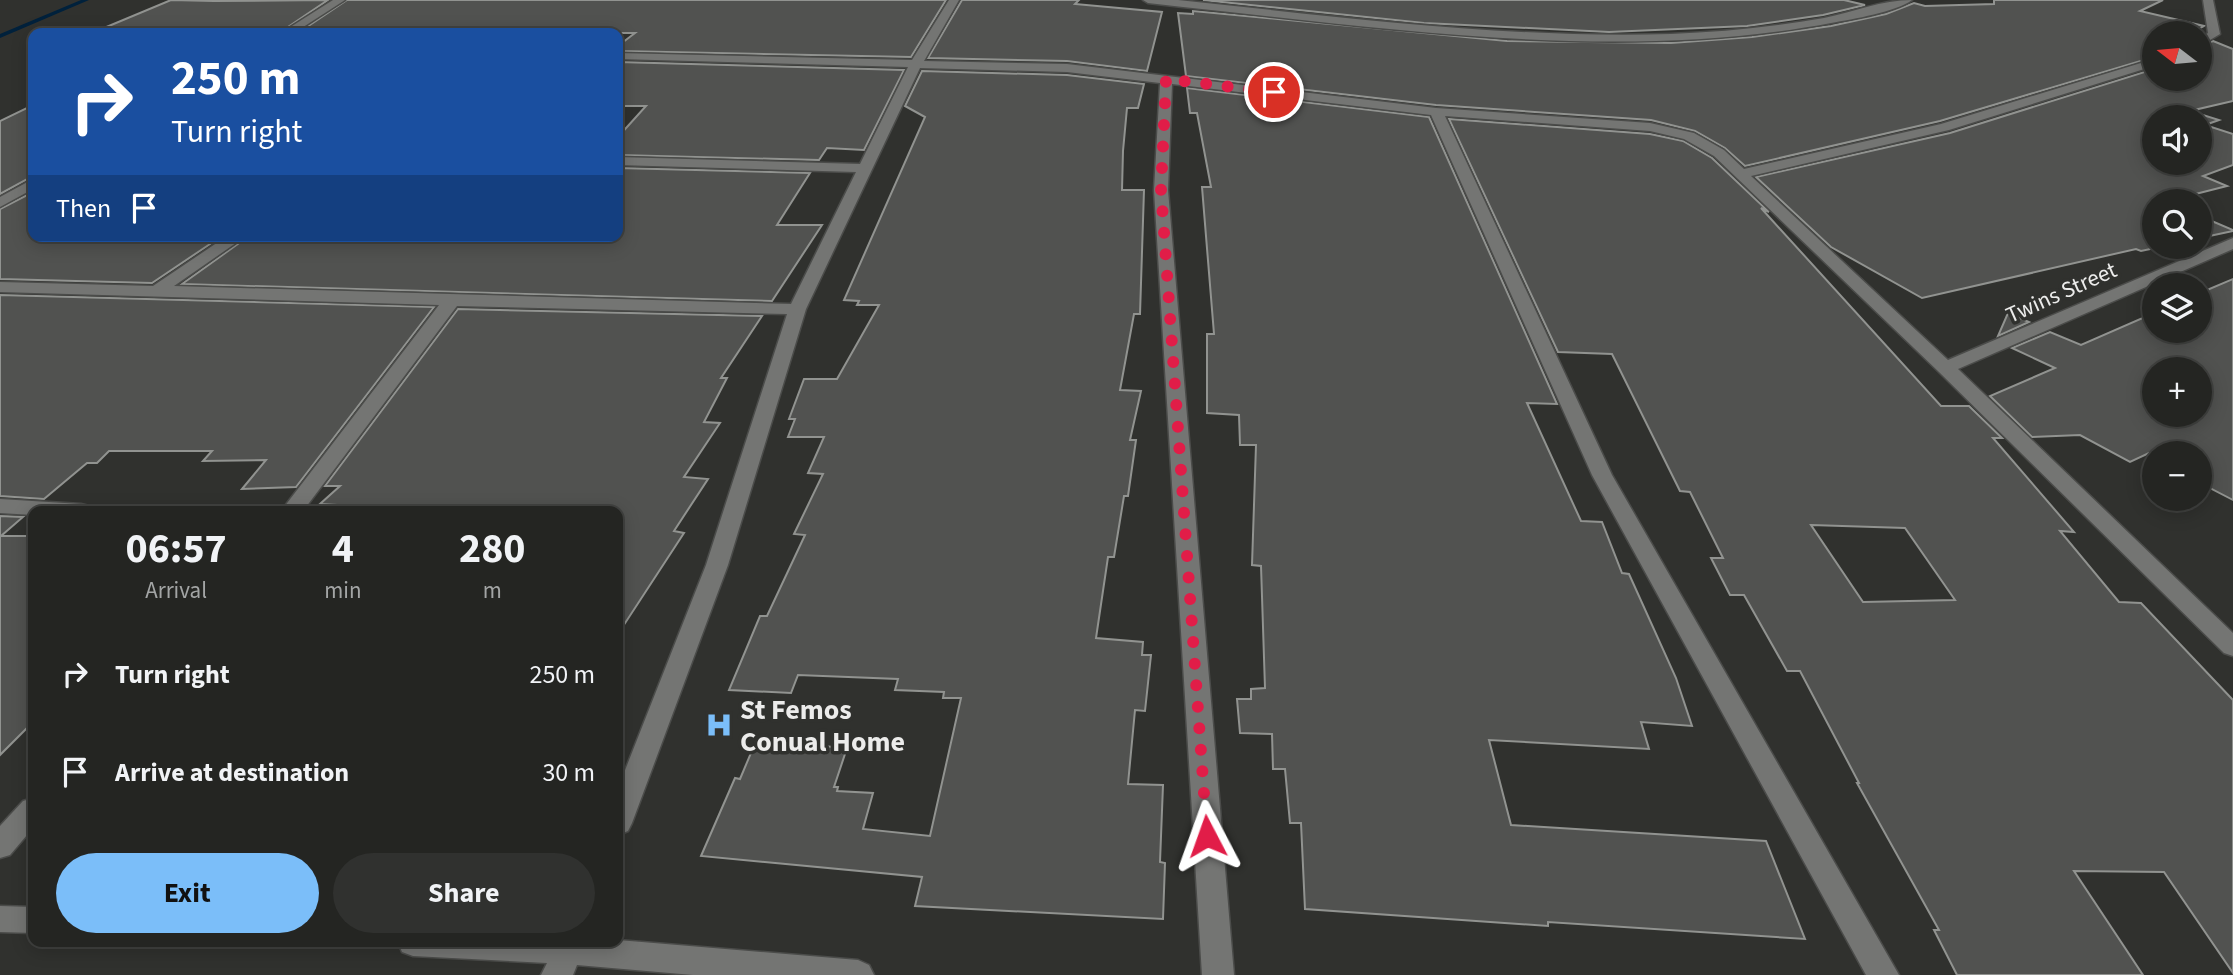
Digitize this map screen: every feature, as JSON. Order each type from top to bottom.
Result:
[{"type":"street","points":[[295,28],[340,0]]},
{"type":"street","points":[[623,811],[717,565],[797,309],[915,65],[954,0]]},
{"type":"street","points":[[1148,0],[1486,32],[1662,39],[1773,28],[1860,13],[1907,0]]},
{"type":"street","points":[[2208,0],[2212,21]]},
{"type":"street","points":[[623,56],[1067,68],[1436,112],[1659,128],[1704,143],[1719,153],[1946,368],[2233,647]]},
{"type":"street","points":[[1740,174],[1944,127],[2142,66]]},
{"type":"street","points":[[1166,79],[1161,190],[1218,975]]},
{"type":"street","points":[[1436,112],[1602,475],[1883,975]]},
{"type":"street","points":[[623,161],[864,168]]},
{"type":"street","points":[[0,202],[28,186]]},
{"type":"street","points":[[159,289],[229,242]]},
{"type":"street","name":"Twins Street","points":[[1946,368],[2233,243]]},
{"type":"street","points":[[0,287],[159,289],[641,307],[797,309]]},
{"type":"street","points":[[296,506],[453,299]]},
{"type":"street","points":[[0,506],[28,508]]},
{"type":"street","points":[[0,846],[28,815]]},
{"type":"street","points":[[0,919],[28,920]]},
{"type":"street","points":[[468,947],[858,975]]},
{"type":"building","points":[[171,0],[328,0],[286,28],[104,28]]},
{"type":"building","points":[[347,0],[946,0],[911,57],[623,51],[623,42],[635,33],[623,33],[623,28],[305,28]]},
{"type":"building","points":[[962,0],[1079,0],[1075,4],[1162,12],[1147,71],[1067,61],[928,58]]},
{"type":"building","points":[[1203,0],[1844,0],[1865,5],[1823,15],[1747,26],[1609,32],[1424,23]]},
{"type":"building","points":[[1994,0],[2163,0],[2140,11],[2183,21],[2142,21],[2142,61],[1940,121],[1745,166],[1725,148],[1695,131],[1651,120],[1436,105],[1186,76],[1178,13],[1193,14],[1193,11],[1507,41],[1671,43],[1752,37],[1831,26],[1886,14],[1914,3],[1925,6],[1994,4]]},
{"type":"building","points":[[2212,42],[2233,49],[2233,101],[2212,106],[2142,105],[2142,175],[2206,175],[2203,176],[2227,186],[2212,190],[2142,189],[2142,251],[2136,249],[1922,298],[1831,247],[1756,177],[1950,133],[2142,73],[2142,91],[2212,91]]},
{"type":"building","points":[[623,62],[904,70],[864,150],[827,148],[819,160],[623,155],[623,131],[646,106],[623,106]]},
{"type":"building","points":[[922,71],[1067,75],[1144,84],[1138,108],[1127,108],[1123,151],[1122,190],[1144,190],[1140,314],[1134,314],[1120,390],[1141,391],[1130,440],[1136,440],[1128,496],[1124,496],[1114,557],[1108,557],[1096,638],[1143,642],[1142,655],[1151,655],[1145,711],[1135,710],[1128,784],[1163,785],[1160,862],[1165,863],[1163,919],[915,906],[922,877],[701,856],[735,778],[740,779],[756,741],[847,748],[834,787],[838,787],[837,791],[873,793],[863,829],[930,836],[961,698],[943,698],[944,692],[895,690],[898,679],[798,675],[791,693],[729,690],[760,616],[767,616],[805,535],[794,534],[823,474],[808,473],[824,437],[788,437],[795,419],[789,419],[804,379],[837,379],[879,305],[857,305],[859,301],[844,300],[925,117],[905,106]]},
{"type":"building","points":[[1187,88],[1429,117],[1557,404],[1527,403],[1581,521],[1602,522],[1622,573],[1629,574],[1676,678],[1692,726],[1641,722],[1649,749],[1489,740],[1511,825],[1766,841],[1805,939],[1548,922],[1548,926],[1305,909],[1301,823],[1290,823],[1285,769],[1273,769],[1272,734],[1240,733],[1237,699],[1251,699],[1251,689],[1265,688],[1261,566],[1252,565],[1256,445],[1240,445],[1239,415],[1207,413],[1207,334],[1214,334],[1202,187],[1211,187],[1197,113],[1190,113]]},
{"type":"building","points":[[28,107],[28,179],[0,194],[0,121]]},
{"type":"building","points":[[1449,119],[1650,134],[1683,141],[1712,158],[1769,212],[1761,208],[1941,406],[1969,406],[2002,438],[1993,438],[2074,532],[2060,531],[2119,602],[2141,603],[2233,700],[2233,973],[2164,872],[2074,871],[2143,975],[1957,975],[1934,930],[1939,930],[1857,783],[1800,671],[1787,671],[1744,595],[1730,595],[1711,558],[1723,558],[1690,492],[1680,491],[1612,354],[1558,352]],"holes":[[[1811,525],[1905,528],[1955,600],[1863,602]]]},
{"type":"building","points":[[2212,127],[2233,134],[2233,165],[2212,173]]},
{"type":"building","points":[[623,168],[810,173],[777,225],[822,225],[772,301],[182,284],[241,242],[623,242]]},
{"type":"building","points":[[28,195],[28,242],[213,242],[152,283],[0,279],[0,209]]},
{"type":"building","points":[[2212,221],[2233,230],[2212,235]]},
{"type":"building","points":[[2233,279],[2233,500],[2212,489],[2212,441],[2142,441],[2142,456],[2130,462],[2080,435],[2032,437],[1990,396],[2055,368],[2012,348],[2050,332],[2081,345],[2142,318],[2142,343],[2212,343],[2212,288]]},
{"type":"building","points":[[0,295],[434,307],[296,487],[242,489],[266,460],[203,461],[212,451],[109,451],[97,463],[87,463],[44,499],[0,496]]},
{"type":"building","points":[[458,309],[762,316],[721,378],[727,378],[704,422],[720,423],[684,477],[708,479],[674,531],[684,533],[623,626],[623,506],[320,504],[340,486],[325,486]]},
{"type":"building","points":[[2008,313],[2029,322],[1998,336]]},
{"type":"building","points":[[0,516],[23,517],[1,536],[28,536],[28,727],[0,755]]},
{"type":"waterway","points":[[0,36],[86,0]]},
{"type":"place","name":"St Femos Conual Home","points":[[719,725]]},
{"type":"route","points":[[1207,836],[1161,190],[1166,79],[1274,92]]}]
